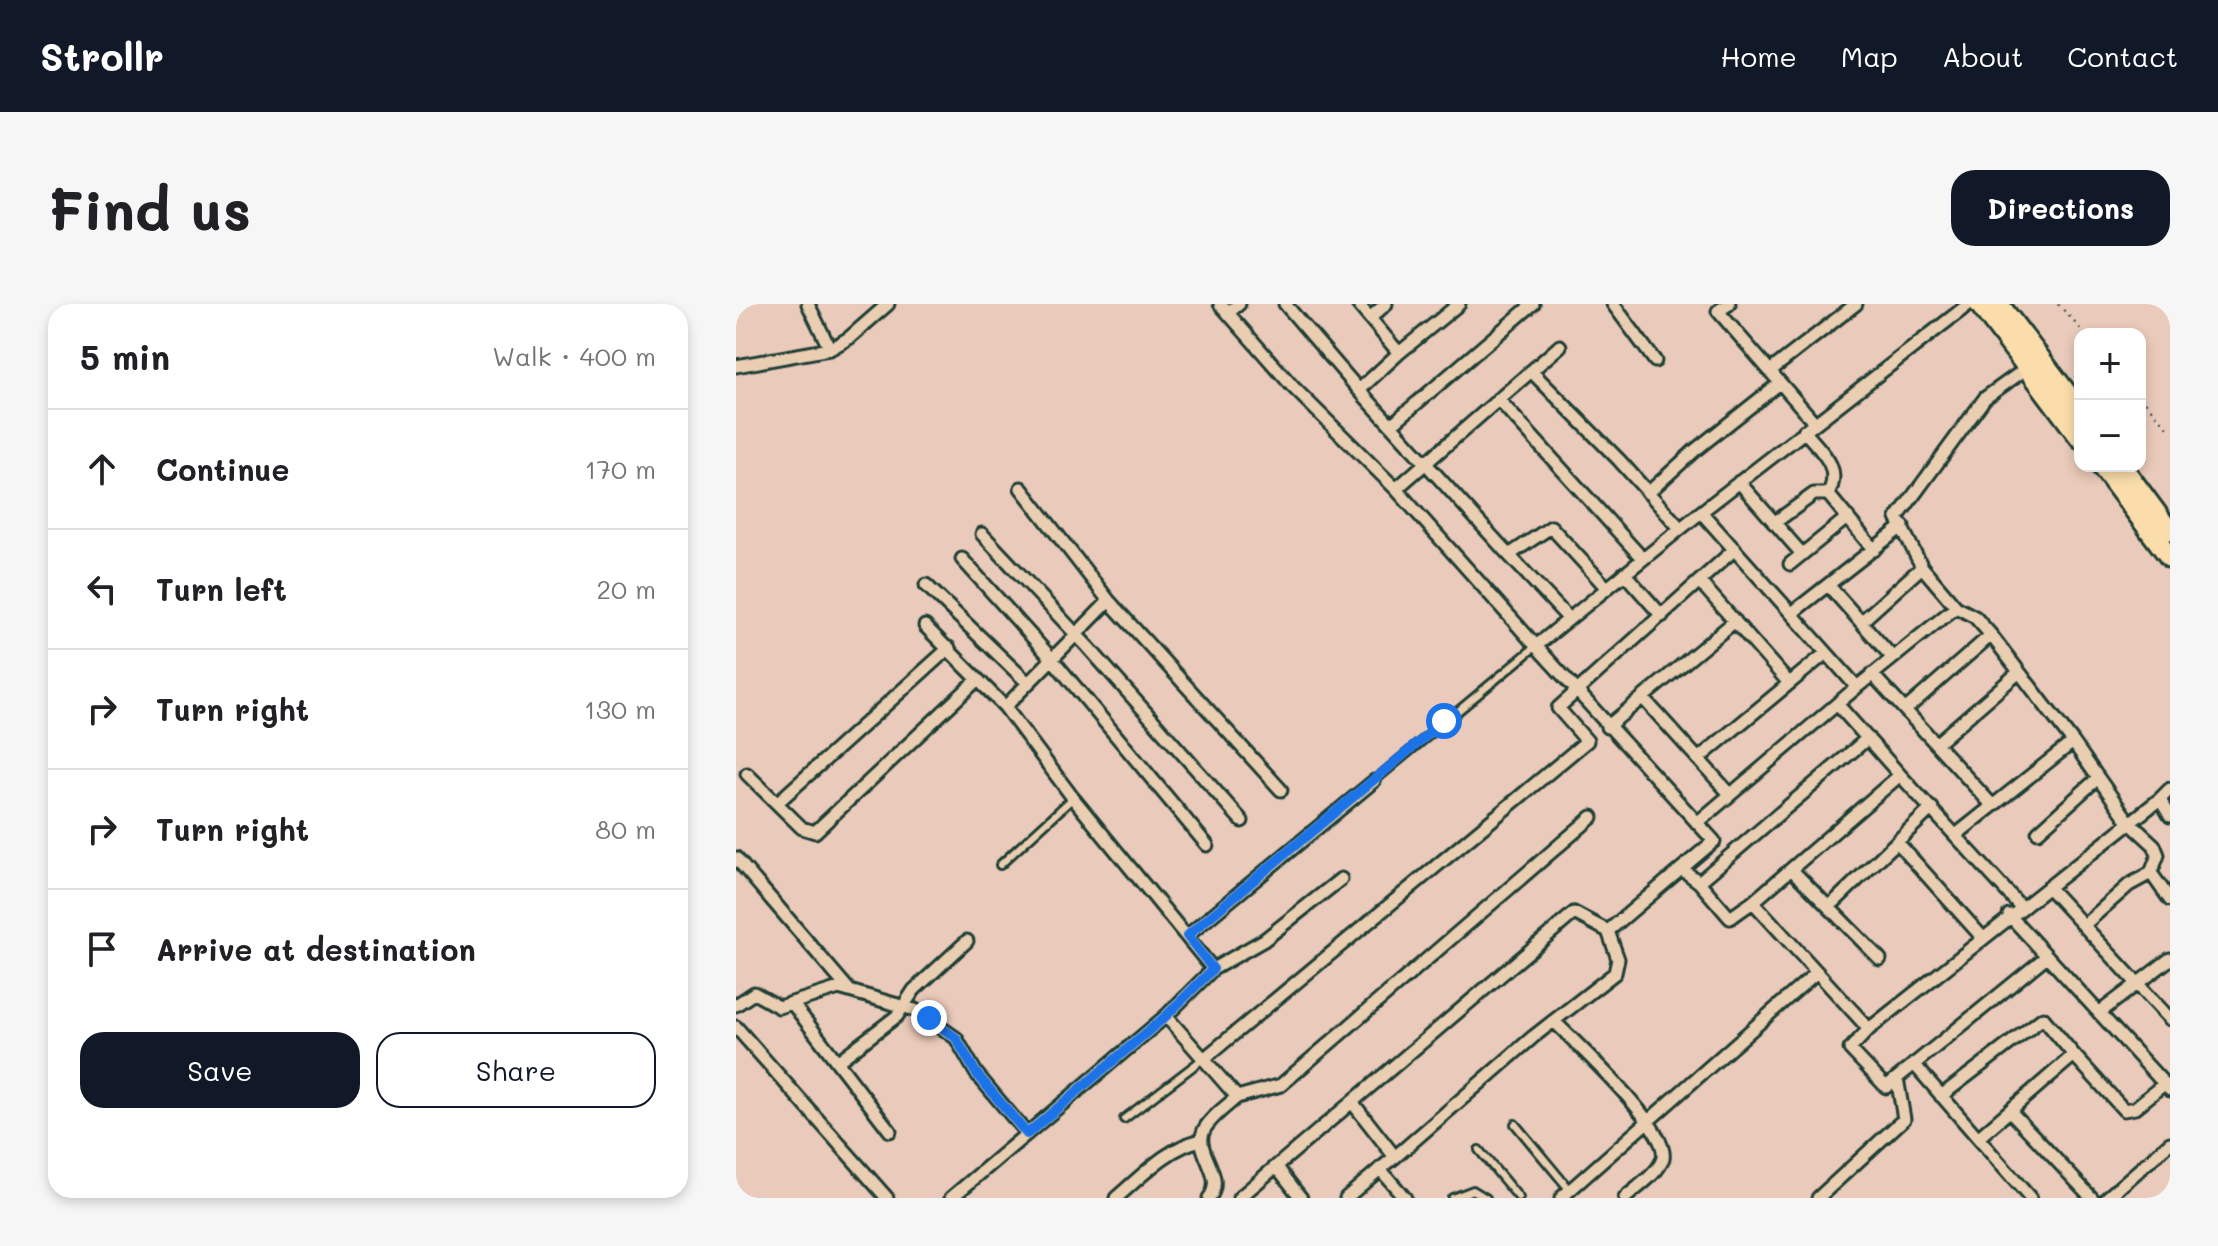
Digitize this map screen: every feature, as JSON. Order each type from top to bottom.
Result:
[{"type":"main road","points":[[1979,304],[2074,426]]},
{"type":"main road","points":[[1999,304],[2074,402]]},
{"type":"main road","points":[[2106,472],[2170,558]]},
{"type":"main road","points":[[2126,472],[2170,531]]},
{"type":"street","points":[[808,304],[830,349]]},
{"type":"street","points":[[736,366],[830,349],[849,338],[888,304]]},
{"type":"street","points":[[1239,304],[1224,308],[1293,387],[1396,489],[1574,691],[1714,841],[1608,931]]},
{"type":"street","points":[[1285,304],[1359,390],[1569,619]]},
{"type":"street","points":[[1358,304],[1399,353]]},
{"type":"street","points":[[1370,318],[1386,304]]},
{"type":"street","points":[[1359,390],[1459,304]]},
{"type":"street","points":[[1391,425],[1533,304]]},
{"type":"street","points":[[1613,304],[1655,361]]},
{"type":"street","points":[[1729,304],[1718,311],[1815,423]]},
{"type":"street","points":[[1770,371],[1856,304]]},
{"type":"street","points":[[1536,646],[1642,558],[1969,304]]},
{"type":"street","points":[[1396,489],[1560,346]]},
{"type":"street","points":[[2027,368],[1985,398],[1897,518],[1922,567],[1956,607],[1975,617],[1991,635],[2073,742],[2129,822],[2157,850],[2151,873],[2157,886],[2170,900]]},
{"type":"street","points":[[1531,371],[1680,528]]},
{"type":"street","points":[[1648,493],[1780,383]]},
{"type":"street","points":[[1498,399],[1642,558]]},
{"type":"street","points":[[1804,431],[1833,469],[1835,478],[1828,494]]},
{"type":"street","points":[[1739,482],[1802,554]]},
{"type":"street","points":[[1021,488],[1109,601],[1281,790]]},
{"type":"street","points":[[1774,523],[1814,494],[1828,494],[1874,550]]},
{"type":"street","points":[[1701,512],[1857,687]]},
{"type":"street","points":[[1790,564],[1848,517]]},
{"type":"street","points":[[1792,613],[1903,526]]},
{"type":"street","points":[[1509,555],[1551,527],[1606,587]]},
{"type":"street","points":[[982,534],[1076,634],[1242,821]]},
{"type":"street","points":[[1205,1058],[1587,741],[1558,708],[1701,583],[1735,549]]},
{"type":"street","points":[[962,559],[1053,660],[1207,845]]},
{"type":"street","points":[[1861,622],[1922,567]]},
{"type":"street","points":[[1624,573],[1662,616]]},
{"type":"street","points":[[1701,583],[1789,683]]},
{"type":"street","points":[[926,585],[1028,683]]},
{"type":"street","points":[[1829,586],[1892,657]]},
{"type":"street","points":[[1005,707],[1109,601]]},
{"type":"street","points":[[1697,823],[1892,657],[1956,607]]},
{"type":"street","points":[[1607,727],[1735,621]]},
{"type":"street","points":[[925,626],[1005,707],[1073,798],[1213,969]]},
{"type":"street","points":[[1905,710],[1991,635]]},
{"type":"street","points":[[777,803],[949,648]]},
{"type":"street","points":[[1698,759],[1826,653]]},
{"type":"street","points":[[1936,744],[2018,673]]},
{"type":"street","points":[[1872,674],[1992,805]]},
{"type":"street","points":[[747,774],[802,828],[815,832],[977,680]]},
{"type":"street","points":[[1643,698],[1730,794]]},
{"type":"street","points":[[1837,704],[2020,906]]},
{"type":"street","points":[[1699,882],[1868,738]]},
{"type":"street","points":[[1956,835],[2073,742]]},
{"type":"street","points":[[1683,870],[1699,882],[1730,918],[1792,870],[1900,775]]},
{"type":"street","points":[[2038,832],[2098,778]]},
{"type":"street","points":[[1187,936],[1374,781]]},
{"type":"street","points":[[2047,956],[1886,1087],[1850,1049],[1869,1029],[2020,906],[2170,789]]},
{"type":"street","points":[[2160,799],[2170,816]]},
{"type":"street","points":[[1829,907],[1932,808]]},
{"type":"street","points":[[1209,1198],[1214,1191],[1214,1178],[1201,1140],[1205,1128],[1237,1097],[1281,1085],[1592,817]]},
{"type":"street","points":[[1897,842],[1982,937]]},
{"type":"street","points":[[736,858],[849,990]]},
{"type":"street","points":[[1792,870],[1880,959]]},
{"type":"street","points":[[2084,925],[2129,885],[2151,873]]},
{"type":"street","points":[[951,1198],[1166,1016],[1213,969],[1264,940],[1341,879]]},
{"type":"street","points":[[2048,887],[2170,1019]]},
{"type":"street","points":[[1753,902],[1869,1029]]},
{"type":"street","points":[[1239,1198],[1574,913],[1608,931],[1618,959],[1615,973],[1346,1198]]},
{"type":"street","points":[[1941,1096],[2043,1018],[2124,1110],[2135,1108],[2167,1087],[2009,915]]},
{"type":"street","points":[[837,1062],[906,1006],[914,990],[967,941]]},
{"type":"street","points":[[2099,1013],[2170,959]]},
{"type":"street","points":[[1566,1194],[1817,972]]},
{"type":"street","points":[[736,1005],[754,993],[774,1006],[831,989],[849,990],[906,1006],[956,1038],[976,1073],[1027,1134]]},
{"type":"street","points":[[792,1003],[890,1131]]},
{"type":"street","points":[[1166,1016],[1237,1097]]},
{"type":"street","points":[[1554,1021],[1648,1120],[1662,1147],[1663,1157],[1625,1198]]},
{"type":"street","points":[[736,1027],[887,1198]]},
{"type":"street","points":[[1978,1138],[2074,1055]]},
{"type":"street","points":[[1914,1064],[2030,1198]]},
{"type":"street","points":[[1818,1198],[1904,1119],[1897,1078]]},
{"type":"street","points":[[1352,1102],[1395,1157]]},
{"type":"street","points":[[2011,1112],[2092,1198]]},
{"type":"street","points":[[1116,1198],[1169,1153],[1201,1140]]},
{"type":"street","points":[[2107,1198],[2170,1143]]},
{"type":"street","points":[[1277,1167],[1301,1198]]},
{"type":"street","points":[[1380,1169],[1405,1198]]},
{"type":"lane","points":[[1374,781],[1536,646]]},
{"type":"lane","points":[[1000,865],[1073,798]]},
{"type":"lane","points":[[1124,1119],[1205,1058]]},
{"type":"lane","points":[[1515,1124],[1566,1194]]},
{"type":"lane","points":[[1479,1150],[1519,1198]]},
{"type":"lane","points":[[1452,1198],[1473,1190],[1486,1198]]},
{"type":"path","points":[[2058,304],[2080,328]]},
{"type":"path","points":[[2144,400],[2170,430]]},
{"type":"route","points":[[929,1018],[956,1038],[976,1073],[1027,1134],[1166,1016],[1213,969],[1187,936],[1444,721]]}]
